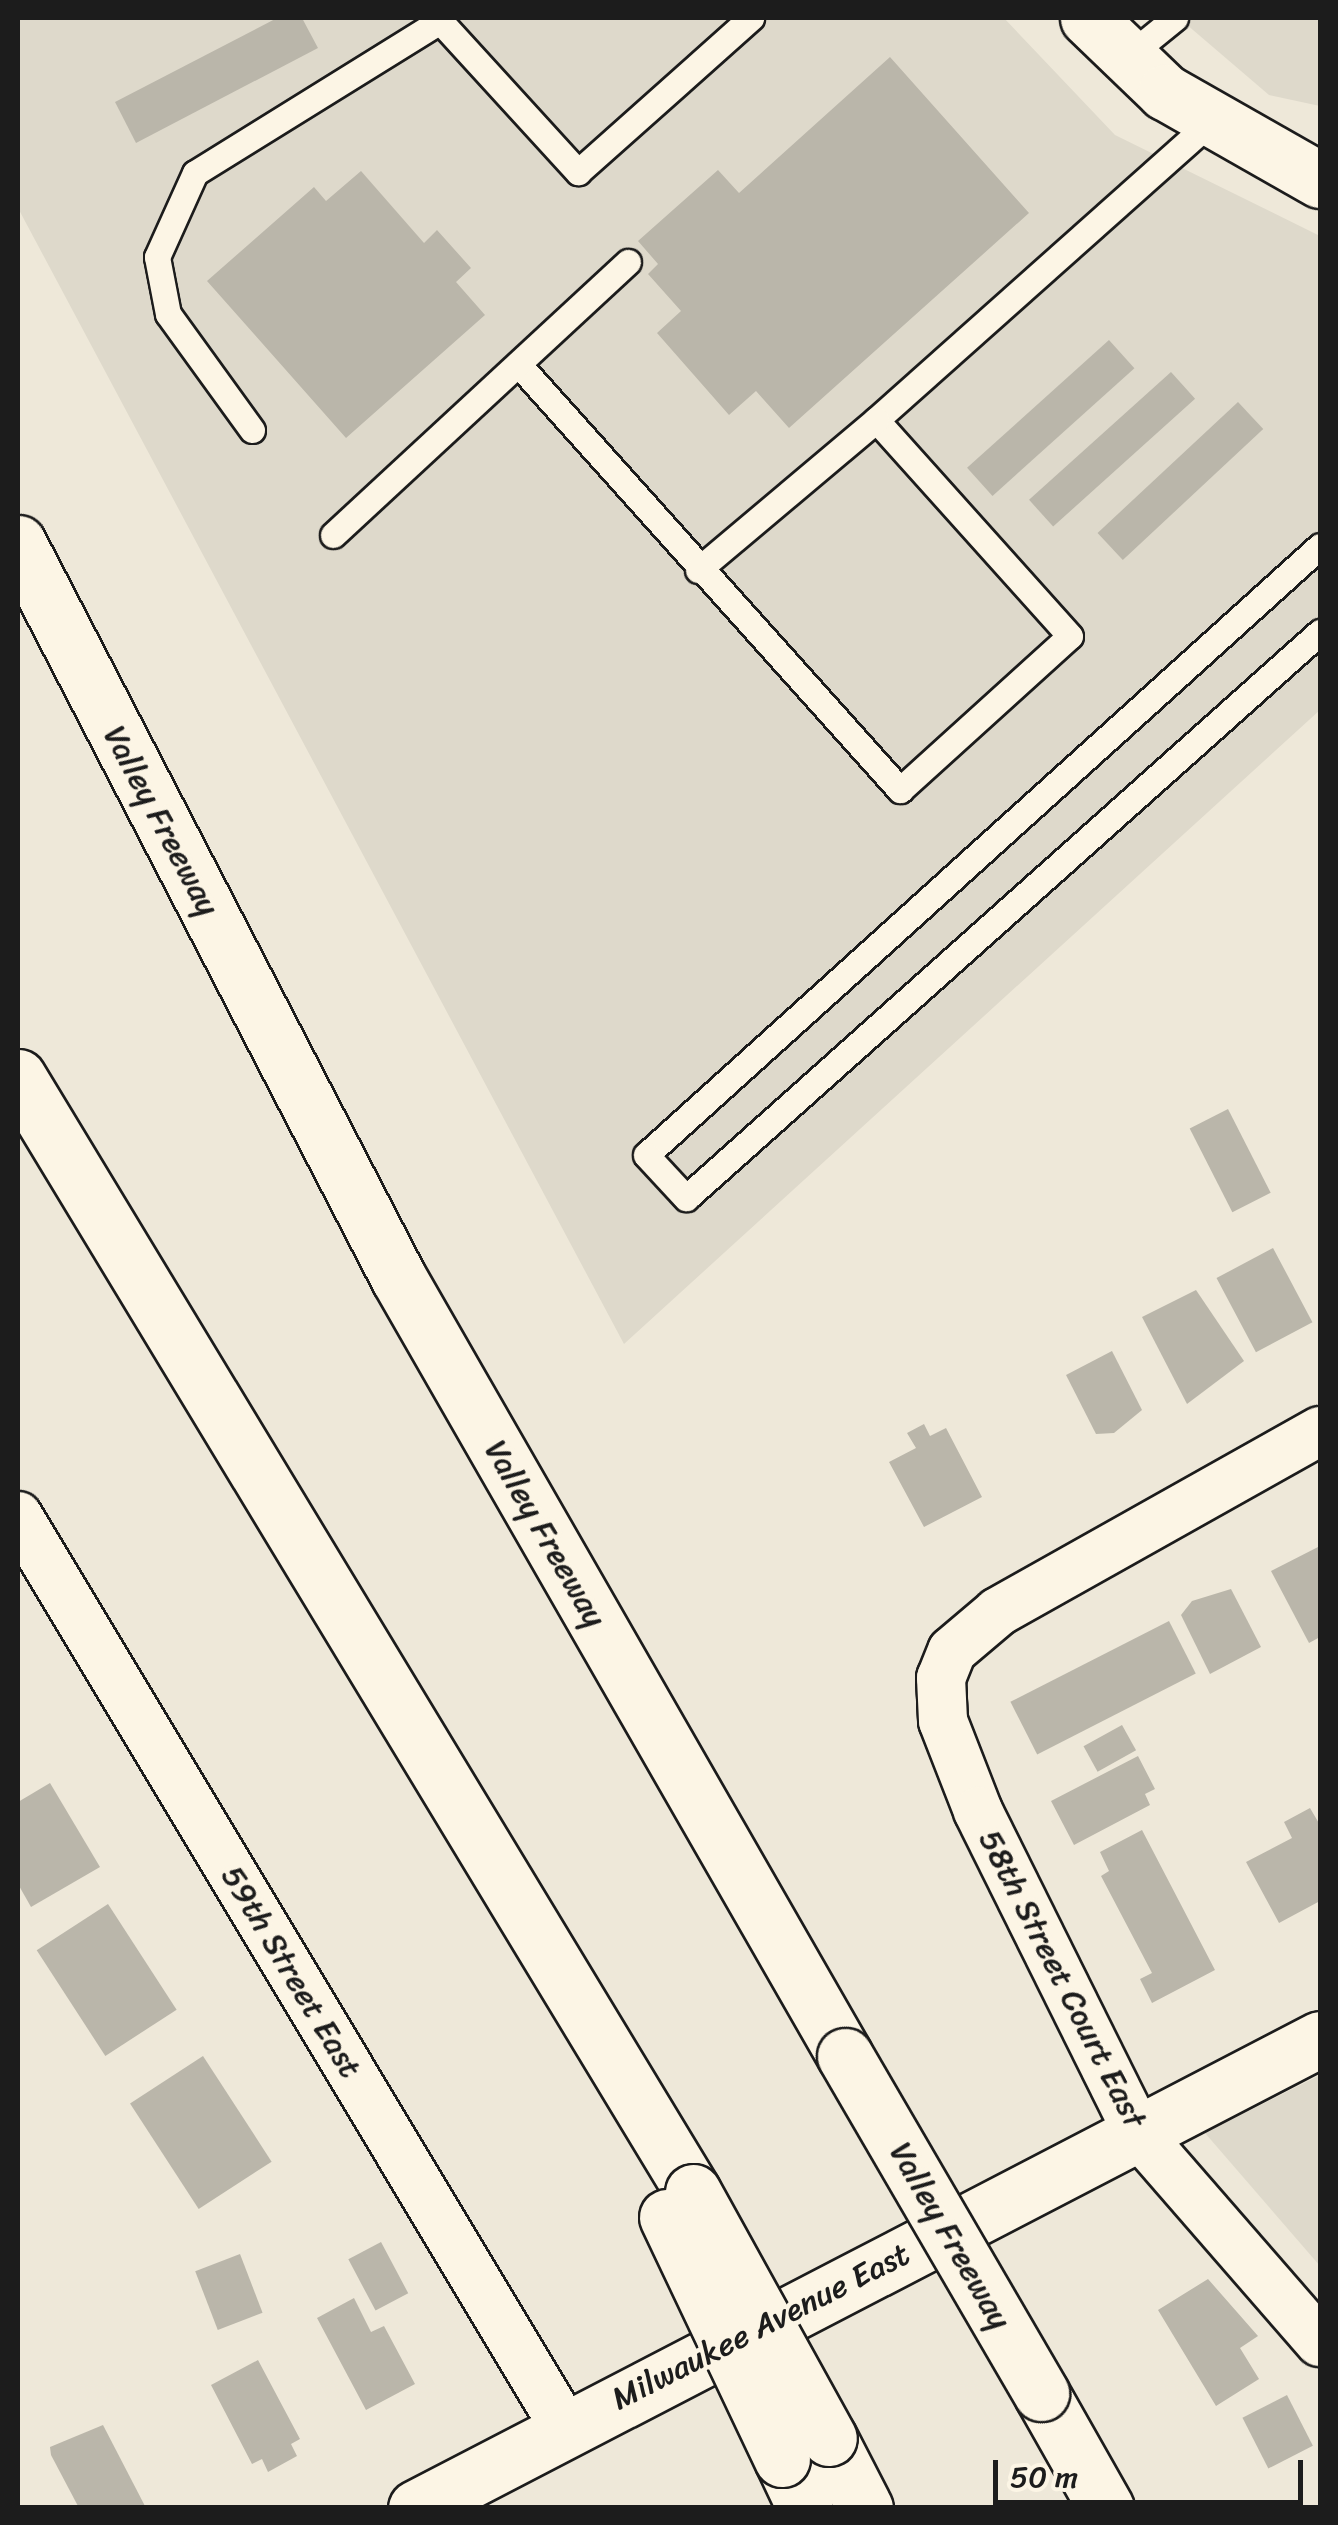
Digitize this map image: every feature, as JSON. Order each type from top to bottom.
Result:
[{"type":"main road","points":[[1088,18],[1126,57],[1212,122],[1310,175]]},
{"type":"main road","name":"Valley Freeway","points":[[18,542],[398,1277],[1106,2508]]},
{"type":"main road","points":[[18,1077],[492,1862],[680,2204],[806,2449],[865,2508]]},
{"type":"main road","name":"Milwaukee Avenue East","points":[[416,2508],[1320,2039]]},
{"type":"main road","points":[[805,2508],[806,2449]]},
{"type":"street","name":"58th Street Court East","points":[[1320,1431],[998,1612],[952,1651],[941,1678],[942,1720],[978,1811],[1138,2133],[1320,2342]]},
{"type":"street","name":"59th Street East","points":[[18,1516],[565,2428]]},
{"type":"lane","points":[[252,430],[168,314],[157,257],[196,173],[440,21],[578,172],[751,18]]},
{"type":"lane","points":[[1126,57],[1175,18]]},
{"type":"lane","points":[[698,570],[876,420],[1212,122]]},
{"type":"lane","points":[[333,535],[628,262]]},
{"type":"lane","points":[[518,365],[698,570],[900,790],[1070,636],[876,420]]},
{"type":"lane","points":[[1320,546],[646,1155],[686,1198],[1320,632]]},
{"type":"shaded area","points":[[18,18],[1004,18],[1115,135],[1320,236],[1320,710],[624,1344],[18,208]]},
{"type":"shaded area","points":[[1179,18],[1320,18],[1320,106],[1269,95]]},
{"type":"shaded area","points":[[1320,2075],[1320,2266],[1205,2133]]},
{"type":"building","points":[[277,18],[302,18],[318,48],[136,143],[115,102]]},
{"type":"building","points":[[890,57],[1029,213],[789,428],[756,391],[729,415],[657,333],[681,311],[648,274],[658,264],[638,241],[718,170],[739,193]]},
{"type":"building","points":[[361,171],[424,243],[437,230],[471,268],[456,282],[485,315],[346,438],[207,281],[314,187],[326,201]]},
{"type":"building","points":[[1109,340],[1134,368],[992,496],[967,468]]},
{"type":"building","points":[[1171,372],[1195,399],[1053,527],[1029,500]]},
{"type":"building","points":[[1238,402],[1263,429],[1123,560],[1098,533]]},
{"type":"building","points":[[1228,1109],[1271,1193],[1232,1212],[1190,1129]]},
{"type":"building","points":[[1273,1248],[1312,1322],[1256,1352],[1216,1278]]},
{"type":"building","points":[[1196,1290],[1244,1361],[1187,1404],[1142,1317]]},
{"type":"building","points":[[1112,1351],[1142,1410],[1114,1433],[1096,1434],[1066,1375]]},
{"type":"building","points":[[924,1424],[930,1436],[946,1428],[982,1497],[924,1527],[889,1462],[916,1448],[907,1433]]},
{"type":"building","points":[[1320,1546],[1320,1637],[1309,1643],[1271,1571]]},
{"type":"building","points":[[1231,1589],[1261,1647],[1210,1674],[1181,1615],[1192,1601]]},
{"type":"building","points":[[1169,1621],[1196,1674],[1037,1754],[1010,1702]]},
{"type":"building","points":[[1122,1725],[1136,1750],[1098,1772],[1084,1746]]},
{"type":"building","points":[[1138,1756],[1155,1789],[1145,1794],[1150,1805],[1074,1845],[1051,1801]]},
{"type":"building","points":[[50,1783],[100,1867],[31,1907],[18,1884],[18,1802]]},
{"type":"building","points":[[1310,1808],[1320,1825],[1320,1901],[1279,1923],[1246,1862],[1292,1838],[1284,1822]]},
{"type":"building","points":[[1142,1830],[1215,1970],[1152,2003],[1140,1979],[1152,1973],[1101,1876],[1109,1871],[1100,1852]]},
{"type":"building","points":[[108,1904],[177,2010],[105,2056],[37,1950]]},
{"type":"building","points":[[203,2056],[272,2162],[199,2209],[130,2103]]},
{"type":"building","points":[[381,2242],[408,2293],[376,2311],[348,2259]]},
{"type":"building","points":[[240,2254],[263,2313],[218,2330],[195,2271]]},
{"type":"building","points":[[1208,2279],[1258,2336],[1240,2348],[1259,2379],[1216,2406],[1158,2310]]},
{"type":"building","points":[[354,2298],[371,2332],[384,2326],[415,2384],[366,2410],[317,2318]]},
{"type":"building","points":[[258,2360],[300,2439],[291,2444],[297,2456],[268,2472],[262,2459],[252,2464],[211,2385]]},
{"type":"building","points":[[1287,2395],[1313,2446],[1268,2468],[1242,2418]]},
{"type":"building","points":[[103,2425],[146,2508],[79,2508],[51,2455],[50,2447]]}]
